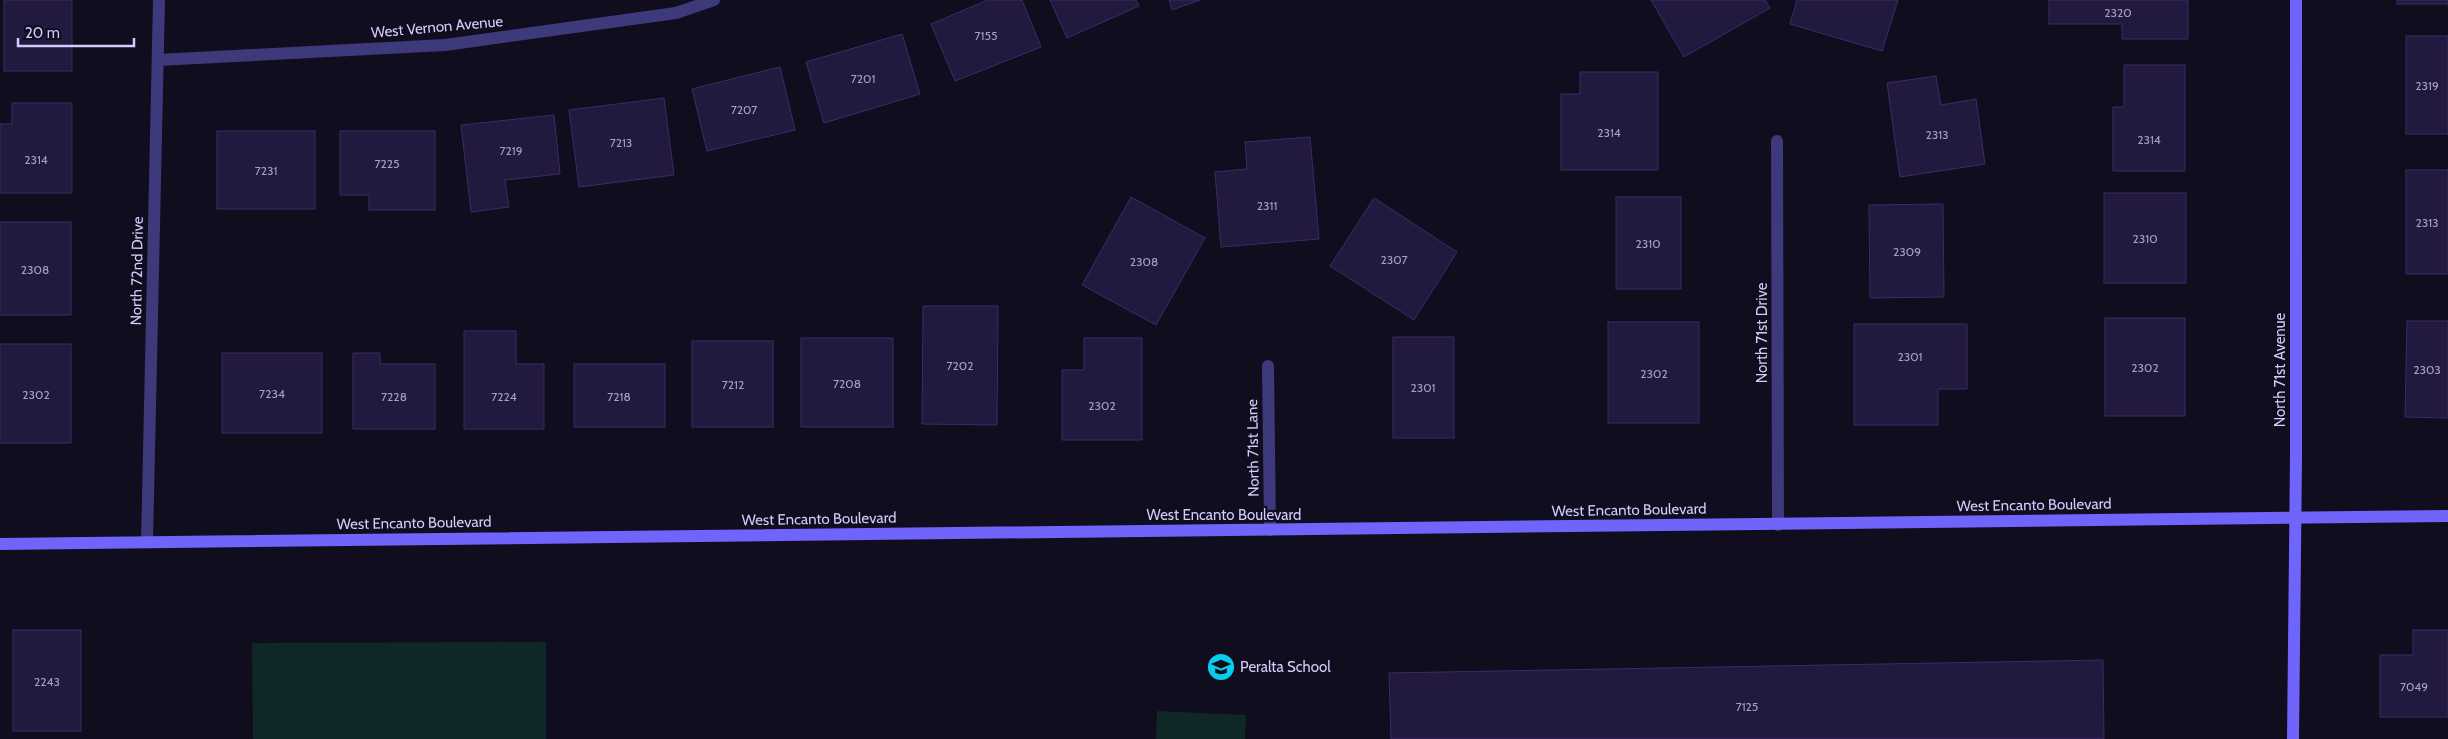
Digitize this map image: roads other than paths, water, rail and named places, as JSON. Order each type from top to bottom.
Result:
[{"type":"street","name":"North 72nd Drive","points":[[147,542],[159,0]]},
{"type":"street","name":"West Vernon Avenue","points":[[158,60],[445,46],[676,13],[714,0]]},
{"type":"street","name":"North 71st Avenue","points":[[2293,739],[2296,519],[2296,0]]},
{"type":"street","name":"North 71st Drive","points":[[1777,141],[1778,525]]},
{"type":"street","name":"North 71st Lane","points":[[1268,366],[1270,530]]},
{"type":"street","name":"West Encanto Boulevard","points":[[0,544],[2448,516]]},
{"type":"place","name":"Peralta School","points":[[1221,667]]}]
